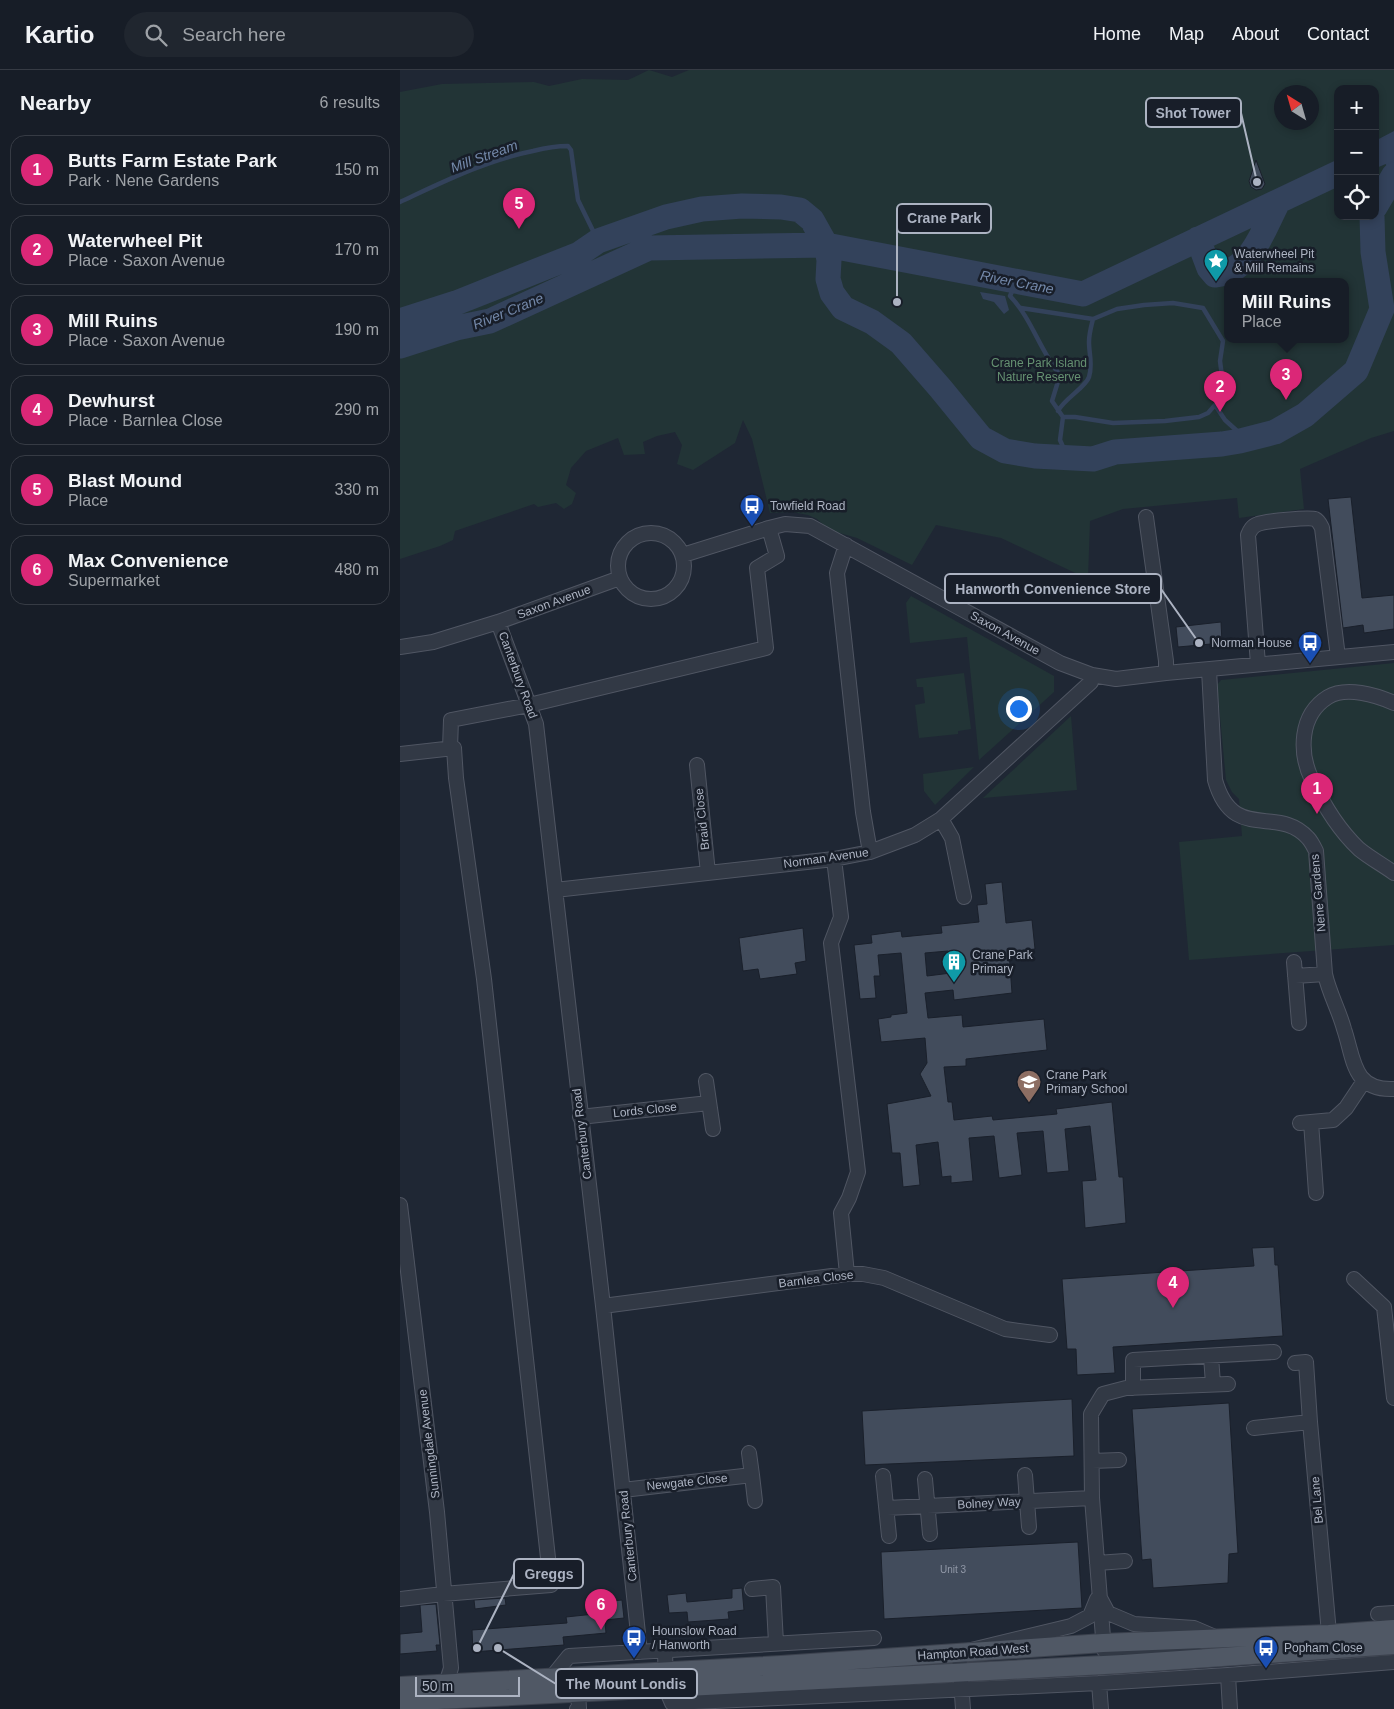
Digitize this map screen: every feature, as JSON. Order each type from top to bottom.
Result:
[{"type":"main road","name":"Hampton Road West","points":[[400,1686],[552,1677],[665,1680],[961,1681],[1086,1666],[1211,1658],[1330,1642],[1394,1629]]},
{"type":"main road","name":"Hampton Road West","points":[[400,1702],[439,1705],[578,1701],[665,1680],[959,1653],[1102,1643],[1219,1638],[1394,1645]]},
{"type":"street","points":[[1146,517],[1166,661],[1166,673]]},
{"type":"street","points":[[1258,664],[1248,535],[1251,528],[1257,524],[1313,518],[1319,521],[1322,528],[1338,657]]},
{"type":"street","name":"Saxon Avenue","points":[[683,555],[785,524],[810,526],[1060,663],[1092,676],[1116,679],[1394,652]]},
{"type":"street","points":[[450,748],[451,720],[529,705],[766,648],[757,568],[777,556],[769,528]]},
{"type":"street","points":[[650,532],[670,538],[683,555],[682,578],[676,587],[666,595],[646,599],[635,595],[626,588],[620,578],[618,568],[619,557],[623,547],[630,539],[640,534],[650,532]]},
{"type":"street","points":[[846,545],[837,573],[870,852]]},
{"type":"street","name":"Saxon Avenue","points":[[400,647],[433,642],[498,622],[620,578]]},
{"type":"street","name":"Canterbury Road","points":[[498,622],[536,724],[603,1306],[640,1652]]},
{"type":"street","name":"Nene Gardens","points":[[1209,670],[1215,780],[1219,795],[1229,809],[1244,818],[1280,823],[1295,828],[1308,838],[1316,851],[1327,986],[1344,1029],[1350,1055],[1356,1070],[1364,1081]]},
{"type":"street","name":"Norman Avenue","points":[[555,890],[834,859],[870,852],[915,835],[941,819],[1091,682],[1092,676]]},
{"type":"street","points":[[1394,703],[1375,695],[1357,692],[1342,693],[1328,697],[1319,704],[1311,715],[1303,733],[1305,759],[1311,778],[1324,802],[1340,826],[1359,848],[1394,873]]},
{"type":"street","points":[[400,754],[454,748],[456,778],[484,979],[551,1585],[400,1599]]},
{"type":"street","name":"Braid Close","points":[[697,765],[708,873]]},
{"type":"street","points":[[941,819],[952,838],[964,897]]},
{"type":"street","points":[[834,859],[841,917],[831,943],[858,1172],[850,1198],[841,1213],[847,1274]]},
{"type":"street","points":[[1299,1023],[1295,969],[1325,974]]},
{"type":"street","points":[[706,1081],[713,1130]]},
{"type":"street","points":[[1316,1193],[1306,1123],[1333,1120],[1346,1108],[1364,1081],[1374,1087],[1394,1089]]},
{"type":"street","name":"Lords Close","points":[[580,1117],[709,1104]]},
{"type":"street","name":"Sunningdale Avenue","points":[[400,1204],[437,1512],[451,1668],[439,1705]]},
{"type":"street","name":"Barnlea Close","points":[[603,1306],[847,1274],[863,1274],[884,1278],[1005,1329],[1050,1335]]},
{"type":"street","points":[[1354,1279],[1389,1307],[1394,1398]]},
{"type":"street","points":[[1133,1388],[1133,1360],[1274,1352]]},
{"type":"street","points":[[1211,1356],[1213,1384]]},
{"type":"street","name":"Bel Lane","points":[[1295,1363],[1306,1362],[1330,1642]]},
{"type":"street","points":[[1211,1658],[1179,1651],[1108,1654],[1104,1650],[1092,1498],[1091,1414],[1103,1394],[1126,1388],[1228,1384]]},
{"type":"street","points":[[1254,1428],[1310,1422]]},
{"type":"street","points":[[749,1453],[755,1501]]},
{"type":"street","points":[[1092,1461],[1119,1460]]},
{"type":"street","name":"Newgate Close","points":[[623,1490],[752,1475]]},
{"type":"street","points":[[1025,1475],[1029,1527]]},
{"type":"street","points":[[883,1476],[889,1536]]},
{"type":"street","points":[[924,1480],[930,1534]]},
{"type":"street","name":"Bolney Way","points":[[887,1508],[1092,1498]]},
{"type":"street","points":[[1097,1563],[1125,1561]]},
{"type":"street","points":[[752,1589],[773,1587],[776,1643]]},
{"type":"street","points":[[1099,1595],[1108,1613],[1134,1624],[1194,1628],[1219,1638]]},
{"type":"street","points":[[963,1709],[959,1653],[1071,1626],[1090,1616],[1099,1595]]},
{"type":"street","points":[[1378,1614],[1394,1613]]},
{"type":"street","points":[[552,1677],[569,1656],[874,1638]]},
{"type":"street","points":[[1086,1666],[1096,1656],[1102,1643]]},
{"type":"street","points":[[665,1651],[665,1680]]},
{"type":"street","name":"Hampton Road West","points":[[665,1680],[672,1703],[777,1704],[961,1681],[1099,1683],[1394,1662]]},
{"type":"street","points":[[1228,1675],[1230,1709]]},
{"type":"street","points":[[1099,1683],[1101,1709]]},
{"type":"green space","name":"Crane Park Island Nature Reserve","points":[[649,70],[672,77],[689,70],[1394,70],[1394,431],[1371,438],[1300,469],[1304,509],[1239,518],[1237,498],[1123,509],[1090,521],[1088,579],[1001,538],[936,525],[912,565],[857,538],[829,530],[817,519],[808,515],[792,512],[770,513],[752,439],[743,420],[735,443],[693,470],[677,464],[682,445],[675,432],[657,436],[643,442],[645,454],[624,455],[618,438],[586,451],[571,468],[566,485],[576,493],[572,504],[564,509],[556,503],[538,507],[534,504],[455,531],[453,540],[400,559],[400,92],[442,84],[534,82],[549,86],[582,79],[628,80]]},
{"type":"green space","points":[[911,596],[1054,676],[1054,692],[979,760],[967,637],[910,643],[906,603]]},
{"type":"green space","points":[[1394,663],[1394,945],[1189,960],[1179,842],[1242,836],[1239,799],[1232,792],[1226,780],[1217,685],[1221,680]]},
{"type":"green space","points":[[964,673],[971,729],[958,731],[958,734],[919,738],[915,705],[925,703],[923,687],[917,687],[916,679]]},
{"type":"green space","points":[[1071,716],[1077,790],[983,798]]},
{"type":"green space","points":[[974,767],[935,805],[924,791],[923,774]]},
{"type":"water","points":[[1394,131],[1394,176],[1379,155],[1379,139]]},
{"type":"water","points":[[980,292],[1005,296],[1009,310],[1004,314],[994,302],[983,299]]},
{"type":"building","points":[[1256,160],[1265,184],[1262,189],[1256,190],[1251,187],[1249,181]]},
{"type":"building","points":[[1351,497],[1362,598],[1394,595],[1394,629],[1364,633],[1363,625],[1343,628],[1328,499]]},
{"type":"building","points":[[1221,622],[1222,643],[1178,647],[1176,627]]},
{"type":"building","points":[[1002,882],[1006,923],[1032,920],[1035,949],[1009,952],[1012,993],[954,1000],[953,990],[925,993],[928,1018],[962,1015],[963,1027],[1044,1019],[1047,1050],[966,1059],[966,1066],[944,1067],[948,1102],[952,1102],[954,1120],[992,1116],[993,1120],[1057,1114],[1056,1109],[1112,1102],[1119,1177],[1123,1177],[1126,1223],[1085,1228],[1082,1181],[1096,1180],[1090,1126],[1065,1129],[1069,1171],[1047,1173],[1043,1131],[1017,1133],[1022,1175],[999,1178],[994,1136],[969,1138],[973,1181],[951,1183],[951,1176],[942,1177],[938,1142],[916,1145],[920,1185],[903,1187],[900,1153],[892,1153],[887,1104],[931,1096],[920,1074],[927,1063],[925,1038],[881,1042],[878,1019],[907,1013],[901,953],[878,955],[880,976],[874,976],[876,998],[860,999],[854,945],[872,943],[871,935],[901,931],[902,937],[942,933],[941,926],[979,922],[977,905],[987,904],[985,884]],"holes":[[[948,951],[951,973],[927,976],[925,953]]]},
{"type":"building","points":[[803,928],[806,961],[795,963],[797,974],[760,979],[758,969],[743,971],[739,938]]},
{"type":"building","points":[[1274,1247],[1275,1265],[1278,1265],[1283,1336],[1113,1347],[1115,1373],[1077,1375],[1076,1349],[1067,1349],[1062,1279],[1254,1266],[1252,1248]]},
{"type":"building","points":[[1072,1399],[1074,1456],[865,1465],[862,1411]]},
{"type":"building","points":[[1229,1403],[1238,1553],[1229,1554],[1228,1583],[1153,1588],[1151,1559],[1142,1560],[1132,1409]]},
{"type":"building","points":[[1078,1542],[1082,1608],[884,1619],[881,1552]]},
{"type":"building","points":[[742,1588],[744,1610],[728,1612],[729,1619],[688,1622],[687,1612],[669,1613],[667,1595],[686,1593],[687,1602],[732,1598],[732,1589]]},
{"type":"building","points":[[505,1598],[506,1605],[475,1609],[474,1600]]},
{"type":"building","points":[[622,1600],[624,1618],[605,1620],[603,1602]]},
{"type":"building","points":[[436,1604],[440,1645],[436,1645],[437,1651],[400,1654],[400,1634],[422,1632],[420,1605]]},
{"type":"building","points":[[604,1613],[606,1633],[563,1637],[564,1645],[473,1652],[472,1630],[567,1623],[566,1617]]},
{"type":"waterway","name":"Mill Stream","points":[[400,202],[465,172],[499,160],[542,149],[568,146],[571,150],[578,200],[598,241]]},
{"type":"waterway","name":"River Crane","points":[[1379,153],[1394,147]]},
{"type":"waterway","name":"River Crane","points":[[400,346],[456,328],[490,321],[649,248],[826,245],[1083,294],[1334,175]]},
{"type":"waterway","points":[[1379,200],[1394,175]]},
{"type":"waterway","name":"River Crane","points":[[1198,239],[1209,268],[1215,275],[1228,272],[1238,266],[1255,248],[1278,202]]},
{"type":"waterway","points":[[400,321],[456,303],[579,254],[598,241],[666,217],[702,209],[742,206],[781,207],[800,210],[812,220],[826,245],[829,260],[828,279],[832,293],[843,308],[872,322],[901,343],[981,438],[1005,451],[1035,456],[1093,459],[1115,452],[1240,441],[1275,432],[1305,415],[1356,371],[1382,309],[1373,252],[1372,220]]},
{"type":"waterway","points":[[1013,289],[1010,296],[1018,305],[1060,375],[1052,401],[1063,417],[1060,440],[1068,458]]},
{"type":"waterway","points":[[1021,308],[1093,319],[1117,309],[1144,305],[1173,303],[1203,308],[1223,341],[1220,361],[1223,384],[1220,399],[1215,405],[1225,420],[1246,439]]},
{"type":"waterway","points":[[1058,411],[1084,385],[1089,377],[1091,364],[1089,339],[1093,319]]},
{"type":"waterway","points":[[1063,417],[1113,423],[1165,421],[1199,417],[1208,413],[1215,405]]},
{"type":"place","name":"Shot Tower","points":[[1257,182]]},
{"type":"place","name":"Blast Mound","points":[[519,229]]},
{"type":"place","name":"Waterwheel Pit & Mill Remains","points":[[1216,282]]},
{"type":"place","name":"Crane Park","points":[[897,302]]},
{"type":"place","name":"Mill Ruins","points":[[1286,400]]},
{"type":"place","name":"Waterwheel Pit","points":[[1220,412]]},
{"type":"place","name":"Towfield Road","points":[[752,527]]},
{"type":"place","name":"Hanworth Convenience Store","points":[[1199,643]]},
{"type":"place","name":"Norman House","points":[[1310,664]]},
{"type":"place","name":"Butts Farm Estate Park","points":[[1317,814]]},
{"type":"place","name":"Crane Park Primary","points":[[954,983]]},
{"type":"place","name":"Crane Park Primary School","points":[[1029,1103]]},
{"type":"place","name":"Dewhurst","points":[[1173,1308]]},
{"type":"place","name":"Max Convenience","points":[[601,1630]]},
{"type":"place","name":"Greggs","points":[[477,1648]]},
{"type":"place","name":"The Mount Londis","points":[[498,1648]]},
{"type":"place","name":"Hounslow Road / Hanworth","points":[[634,1659]]},
{"type":"place","name":"Popham Close","points":[[1266,1669]]}]
